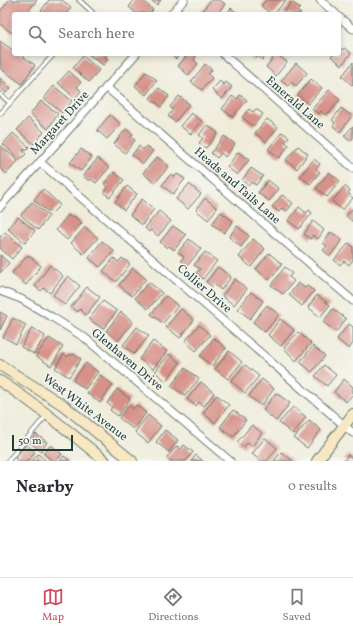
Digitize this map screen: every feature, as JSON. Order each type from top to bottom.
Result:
[{"type":"main road","name":"West White Avenue","points":[[0,365],[63,405],[132,461]]},
{"type":"main road","points":[[0,381],[18,392],[105,461]]},
{"type":"main road","points":[[317,461],[353,414]]},
{"type":"street","points":[[175,12],[184,0]]},
{"type":"street","points":[[320,0],[334,12]]},
{"type":"street","points":[[341,19],[353,29]]},
{"type":"street","name":"Margaret Drive","points":[[0,207],[134,56]]},
{"type":"street","name":"Emerald Lane","points":[[224,56],[353,168]]},
{"type":"street","name":"Heads and Tails Lane","points":[[106,87],[353,301]]},
{"type":"street","name":"Collier Drive","points":[[40,162],[353,433]]},
{"type":"street","name":"Glenhaven Drive","points":[[0,291],[33,306],[84,338],[230,461]]},
{"type":"lane","points":[[79,0],[92,12]]},
{"type":"lane","points":[[0,114],[52,56]]},
{"type":"lane","points":[[0,94],[10,103]]},
{"type":"lane","points":[[8,461],[47,415]]},
{"type":"building","points":[[9,0],[37,0],[28,12],[12,12],[12,33],[0,24],[0,12]]},
{"type":"building","points":[[49,0],[62,0],[71,7],[67,12],[40,12]]},
{"type":"building","points":[[134,0],[142,0],[153,10],[151,12],[135,12],[129,7]]},
{"type":"building","points":[[151,0],[161,0],[157,5]]},
{"type":"building","points":[[211,0],[220,0],[225,4],[219,12],[202,11]]},
{"type":"building","points":[[266,0],[286,0],[276,12],[268,12],[261,6]]},
{"type":"building","points":[[292,2],[300,8],[297,11],[298,12],[284,12]]},
{"type":"building","points":[[231,8],[236,12],[228,12]]},
{"type":"building","points":[[0,41],[12,50],[12,56],[22,56],[35,65],[22,84],[0,68]]},
{"type":"building","points":[[344,48],[351,53],[342,65],[331,56],[341,56],[341,49]]},
{"type":"building","points":[[83,56],[99,70],[89,82],[73,68]]},
{"type":"building","points":[[91,56],[106,56],[108,59],[103,65]]},
{"type":"building","points":[[186,56],[196,57],[194,60],[198,64],[188,75],[178,66]]},
{"type":"building","points":[[258,56],[265,56],[262,60]]},
{"type":"building","points":[[274,56],[279,56],[287,62],[276,76],[266,67]]},
{"type":"building","points":[[353,62],[353,84],[352,85],[342,76]]},
{"type":"building","points":[[296,63],[307,73],[296,86],[291,82],[288,86],[281,81]]},
{"type":"building","points":[[205,64],[212,70],[208,74],[212,78],[202,90],[191,82]]},
{"type":"building","points":[[69,71],[81,82],[77,87],[81,91],[75,98],[58,83]]},
{"type":"building","points":[[146,72],[157,80],[146,95],[135,86]]},
{"type":"building","points":[[0,78],[11,88],[6,93],[0,87]]},
{"type":"building","points":[[311,79],[322,88],[308,104],[298,95]]},
{"type":"building","points":[[220,81],[224,85],[226,82],[232,87],[222,99],[212,90]]},
{"type":"building","points":[[54,86],[72,101],[62,113],[44,98]]},
{"type":"building","points":[[159,88],[169,96],[161,107],[150,98]]},
{"type":"building","points":[[329,90],[340,100],[329,113],[327,112],[325,115],[321,111],[319,114],[312,109]]},
{"type":"building","points":[[240,95],[247,100],[233,117],[222,109],[232,96],[237,99]]},
{"type":"building","points":[[179,96],[189,104],[175,122],[168,116],[173,110],[170,107]]},
{"type":"building","points":[[41,101],[58,114],[48,129],[30,114]]},
{"type":"building","points":[[341,108],[352,116],[340,132],[333,126],[335,123],[332,120]]},
{"type":"building","points":[[249,109],[253,112],[256,109],[263,114],[253,126],[242,117]]},
{"type":"building","points":[[191,113],[202,121],[191,134],[180,126]]},
{"type":"building","points":[[110,115],[121,124],[107,139],[97,130]]},
{"type":"building","points":[[28,118],[44,132],[34,144],[17,130]]},
{"type":"building","points":[[267,119],[278,127],[266,142],[255,133]]},
{"type":"building","points":[[207,125],[218,133],[206,148],[199,143],[203,138],[199,135]]},
{"type":"building","points":[[353,126],[353,138],[350,141],[344,136]]},
{"type":"building","points":[[126,129],[133,134],[131,137],[135,140],[125,153],[114,144]]},
{"type":"building","points":[[282,132],[289,137],[285,142],[289,145],[279,158],[268,149]]},
{"type":"building","points":[[13,133],[29,147],[26,151],[24,149],[23,151],[26,154],[20,160],[3,144]]},
{"type":"building","points":[[224,136],[235,144],[225,157],[221,153],[217,158],[211,153]]},
{"type":"building","points":[[1,146],[18,161],[6,174],[0,168]]},
{"type":"building","points":[[139,146],[143,150],[146,146],[153,151],[143,164],[132,155]]},
{"type":"building","points":[[298,146],[308,154],[297,169],[286,160]]},
{"type":"building","points":[[81,149],[92,157],[81,171],[70,163]]},
{"type":"building","points":[[238,152],[249,160],[237,175],[227,167]]},
{"type":"building","points":[[157,157],[169,166],[155,183],[143,173]]},
{"type":"building","points":[[98,158],[109,168],[96,183],[91,179],[89,181],[83,176]]},
{"type":"building","points":[[314,159],[320,164],[316,169],[320,172],[310,184],[300,176]]},
{"type":"building","points":[[251,168],[263,176],[256,185],[251,182],[248,186],[242,180]]},
{"type":"building","points":[[114,172],[124,180],[110,197],[104,193],[108,187],[104,184]]},
{"type":"building","points":[[329,172],[340,181],[327,197],[316,188]]},
{"type":"building","points":[[171,174],[175,177],[177,174],[185,179],[173,194],[162,185]]},
{"type":"building","points":[[268,180],[279,189],[269,201],[258,193]]},
{"type":"building","points":[[189,184],[201,194],[188,209],[176,199]]},
{"type":"building","points":[[127,186],[137,194],[124,210],[115,202]]},
{"type":"building","points":[[345,186],[350,191],[348,193],[353,198],[342,210],[332,201]]},
{"type":"building","points":[[43,189],[60,205],[52,213],[48,210],[47,211],[34,200]]},
{"type":"building","points":[[282,195],[293,203],[287,211],[282,208],[279,212],[272,207]]},
{"type":"building","points":[[205,198],[217,208],[208,220],[196,210]]},
{"type":"building","points":[[142,199],[154,209],[142,225],[130,215]]},
{"type":"building","points":[[32,202],[49,216],[38,230],[21,215]]},
{"type":"building","points":[[299,207],[306,213],[309,210],[312,213],[299,229],[288,221]]},
{"type":"building","points":[[353,208],[353,222],[346,216]]},
{"type":"building","points":[[159,211],[171,221],[158,236],[151,230],[149,232],[145,228]]},
{"type":"building","points":[[221,212],[233,221],[224,233],[212,224]]},
{"type":"building","points":[[68,215],[72,218],[74,216],[82,223],[67,240],[56,230]]},
{"type":"building","points":[[18,217],[35,231],[25,243],[8,229]]},
{"type":"building","points":[[313,221],[324,230],[318,239],[313,235],[310,239],[304,234]]},
{"type":"building","points":[[173,226],[186,235],[174,250],[169,246],[167,248],[160,242]]},
{"type":"building","points":[[237,226],[249,236],[241,247],[229,237]]},
{"type":"building","points":[[85,227],[98,238],[83,254],[71,243]]},
{"type":"building","points":[[5,232],[22,247],[12,259],[0,248],[0,237]]},
{"type":"building","points":[[331,232],[342,240],[330,256],[323,250],[327,246],[323,243]]},
{"type":"building","points":[[189,239],[201,249],[187,266],[181,260],[184,257],[178,252]]},
{"type":"building","points":[[253,239],[265,249],[251,267],[239,257]]},
{"type":"building","points":[[102,241],[114,251],[100,267],[89,258]]},
{"type":"building","points":[[349,243],[353,247],[353,260],[349,265],[344,261],[340,265],[334,260]]},
{"type":"building","points":[[205,252],[217,261],[203,279],[196,273],[200,269],[194,265]]},
{"type":"building","points":[[269,253],[282,264],[269,280],[256,269]]},
{"type":"building","points":[[0,255],[9,263],[0,273]]},
{"type":"building","points":[[28,255],[41,266],[26,285],[12,273]]},
{"type":"building","points":[[114,258],[118,262],[122,258],[130,264],[116,282],[103,271]]},
{"type":"building","points":[[50,265],[63,276],[50,293],[44,288],[41,291],[35,286]]},
{"type":"building","points":[[218,267],[231,277],[221,290],[215,285],[213,287],[206,282]]},
{"type":"building","points":[[285,267],[292,273],[289,277],[294,281],[283,294],[271,285]]},
{"type":"building","points":[[133,268],[146,279],[132,296],[119,285]]},
{"type":"building","points":[[68,276],[80,286],[65,305],[53,295]]},
{"type":"building","points":[[235,279],[247,289],[234,305],[222,296]]},
{"type":"building","points":[[149,282],[162,293],[148,309],[135,298]]},
{"type":"building","points":[[298,283],[305,288],[307,286],[314,291],[302,306],[289,295]]},
{"type":"building","points":[[87,287],[100,297],[86,315],[80,309],[78,312],[71,307]]},
{"type":"building","points":[[251,292],[263,301],[250,319],[238,309]]},
{"type":"building","points":[[317,295],[330,305],[320,317],[308,307]]},
{"type":"building","points":[[166,296],[178,306],[163,323],[151,314]]},
{"type":"building","points":[[103,301],[117,311],[103,329],[89,319]]},
{"type":"building","points":[[267,305],[279,315],[265,332],[253,322]]},
{"type":"building","points":[[181,309],[194,320],[180,338],[166,327]]},
{"type":"building","points":[[333,309],[346,319],[336,332],[323,322]]},
{"type":"building","points":[[0,312],[7,316],[0,330]]},
{"type":"building","points":[[121,312],[133,322],[118,341],[106,331]]},
{"type":"building","points":[[13,318],[26,325],[16,344],[3,337]]},
{"type":"building","points":[[280,319],[294,330],[281,346],[268,335]]},
{"type":"building","points":[[349,324],[353,327],[353,343],[349,349],[337,339]]},
{"type":"building","points":[[199,325],[210,335],[196,351],[185,341]]},
{"type":"building","points":[[137,327],[149,336],[134,354],[123,345]]},
{"type":"building","points":[[32,328],[45,336],[34,354],[21,347]]},
{"type":"building","points":[[298,332],[311,343],[296,361],[284,348]]},
{"type":"building","points":[[49,338],[63,347],[51,366],[36,356]]},
{"type":"building","points":[[214,338],[226,348],[212,366],[200,356]]},
{"type":"building","points":[[153,341],[167,351],[153,369],[139,359]]},
{"type":"building","points":[[313,346],[325,356],[312,372],[300,362]]},
{"type":"building","points":[[229,351],[242,362],[228,379],[215,369]]},
{"type":"building","points":[[64,354],[68,357],[70,354],[72,356],[73,354],[81,359],[69,377],[55,368]]},
{"type":"building","points":[[169,354],[180,363],[166,381],[155,372]]},
{"type":"building","points":[[86,363],[98,372],[85,389],[73,380]]},
{"type":"building","points":[[245,365],[259,376],[245,393],[231,381]]},
{"type":"building","points":[[324,365],[336,375],[327,386],[315,376]]},
{"type":"building","points":[[185,368],[199,379],[185,395],[171,386]]},
{"type":"building","points":[[100,375],[113,385],[100,403],[87,393]]},
{"type":"building","points":[[262,379],[274,389],[261,406],[249,396]]},
{"type":"building","points":[[344,379],[353,387],[353,394],[346,402],[334,392]]},
{"type":"building","points":[[201,382],[214,393],[204,406],[199,402],[196,406],[187,399]]},
{"type":"building","points":[[117,389],[130,399],[118,416],[110,410],[112,407],[107,403]]},
{"type":"building","points":[[276,393],[290,403],[276,421],[263,410]]},
{"type":"building","points":[[217,395],[229,405],[215,423],[203,413]]},
{"type":"building","points":[[129,405],[133,409],[136,405],[146,413],[133,429],[119,418]]},
{"type":"building","points":[[293,407],[306,417],[293,434],[279,423]]},
{"type":"building","points":[[233,410],[246,420],[233,437],[220,427]]},
{"type":"building","points":[[148,415],[161,426],[148,443],[135,432]]},
{"type":"building","points":[[309,420],[321,430],[307,448],[294,438]]},
{"type":"building","points":[[252,425],[262,433],[252,446],[247,443],[244,447],[237,442]]},
{"type":"building","points":[[165,430],[178,440],[169,452],[156,442]]},
{"type":"building","points":[[36,434],[47,442],[41,451],[29,442]]},
{"type":"building","points":[[265,438],[277,448],[267,461],[261,461],[252,454]]},
{"type":"building","points":[[26,444],[35,452],[28,461],[18,461],[15,458]]},
{"type":"building","points":[[51,445],[62,454],[56,461],[53,461],[43,453]]},
{"type":"building","points":[[184,445],[193,452],[186,461],[170,461],[166,458],[177,446],[181,449]]},
{"type":"building","points":[[281,452],[293,461],[274,461]]},
{"type":"building","points":[[38,454],[46,461],[32,461]]},
{"type":"building","points":[[196,455],[203,461],[191,461]]},
{"type":"building","points":[[348,455],[353,459],[353,461],[344,461]]},
{"type":"building","points":[[64,456],[70,461],[60,461]]}]
